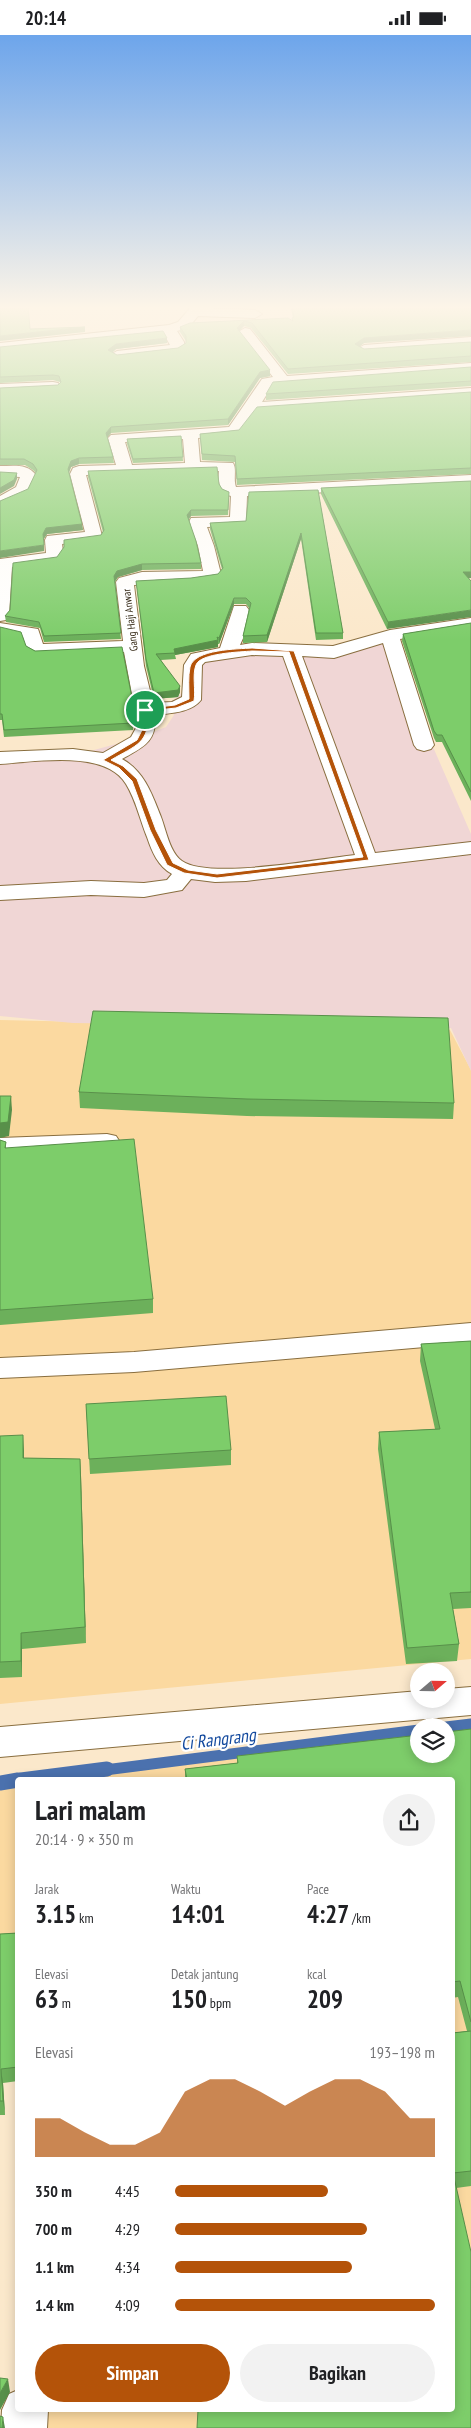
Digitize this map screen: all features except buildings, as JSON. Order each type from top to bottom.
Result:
[{"type":"street","points":[[125,469],[116,438],[234,431],[245,417]]},
{"type":"street","points":[[190,434],[193,466]]},
{"type":"street","points":[[0,616],[2,567],[5,563],[51,557],[55,553],[53,540],[94,536],[78,472],[228,466],[226,481],[228,489],[239,492],[471,480]]},
{"type":"street","points":[[0,471],[22,471],[28,475],[23,491],[0,502]]},
{"type":"street","name":"Gang Haji Anwar","points":[[106,760],[139,741],[146,728],[145,710],[133,646],[125,582],[136,579],[204,577],[212,573],[206,546],[197,523],[238,522],[239,492]]},
{"type":"street","points":[[228,651],[235,636],[240,610]]},
{"type":"street","points":[[145,710],[162,709],[187,703],[193,696],[193,665],[198,659],[228,651],[326,653],[340,651],[390,635],[471,623]]},
{"type":"street","points":[[0,628],[32,633],[36,650],[133,646]]},
{"type":"street","points":[[390,635],[424,745]]},
{"type":"street","points":[[291,651],[367,859]]},
{"type":"street","points":[[0,758],[82,755],[106,760],[121,767],[135,781],[170,865],[186,872],[217,876],[236,875],[471,848]]},
{"type":"street","points":[[0,893],[91,888],[144,890],[174,885],[186,872]]},
{"type":"street","points":[[0,1146],[114,1142]]},
{"type":"street","points":[[0,1368],[134,1362],[471,1333]]},
{"type":"street","points":[[0,1742],[471,1701]]},
{"type":"street","points":[[24,2428],[25,2412]]},
{"type":"shaded area","points":[[385,637],[471,834],[471,1071],[451,1028],[73,1023],[0,1016],[0,764],[72,756],[138,738],[166,727],[174,715],[169,703],[182,693],[187,660],[193,658],[248,648],[322,657]]},
{"type":"shaded area","points":[[0,1020],[450,1030],[471,1070],[471,1659],[410,1663],[410,1665],[0,1704]]},
{"type":"shaded area","points":[[471,1731],[471,2428],[43,2428],[44,2412],[455,2412],[455,1777],[20,1777],[410,1738],[410,1763],[455,1763],[455,1746]]},
{"type":"shaded area","points":[[15,1777],[15,2078],[0,2080],[0,1779]]},
{"type":"waterway","name":"Ci Rangrang","points":[[455,1726],[471,1724]]},
{"type":"waterway","name":"Ci Rangrang","points":[[97,1771],[410,1731]]},
{"type":"waterway","name":"Ci Rangrang","points":[[44,1777],[107,1769]]},
{"type":"waterway","name":"Ci Rangrang","points":[[0,1783],[15,1780]]},
{"type":"route","points":[[252,649],[291,651],[367,859],[217,876],[186,872],[170,865],[153,830],[135,781],[121,767],[106,760],[139,741],[146,728],[145,710],[176,707],[192,700],[193,665],[198,659],[207,655],[252,649]]}]
